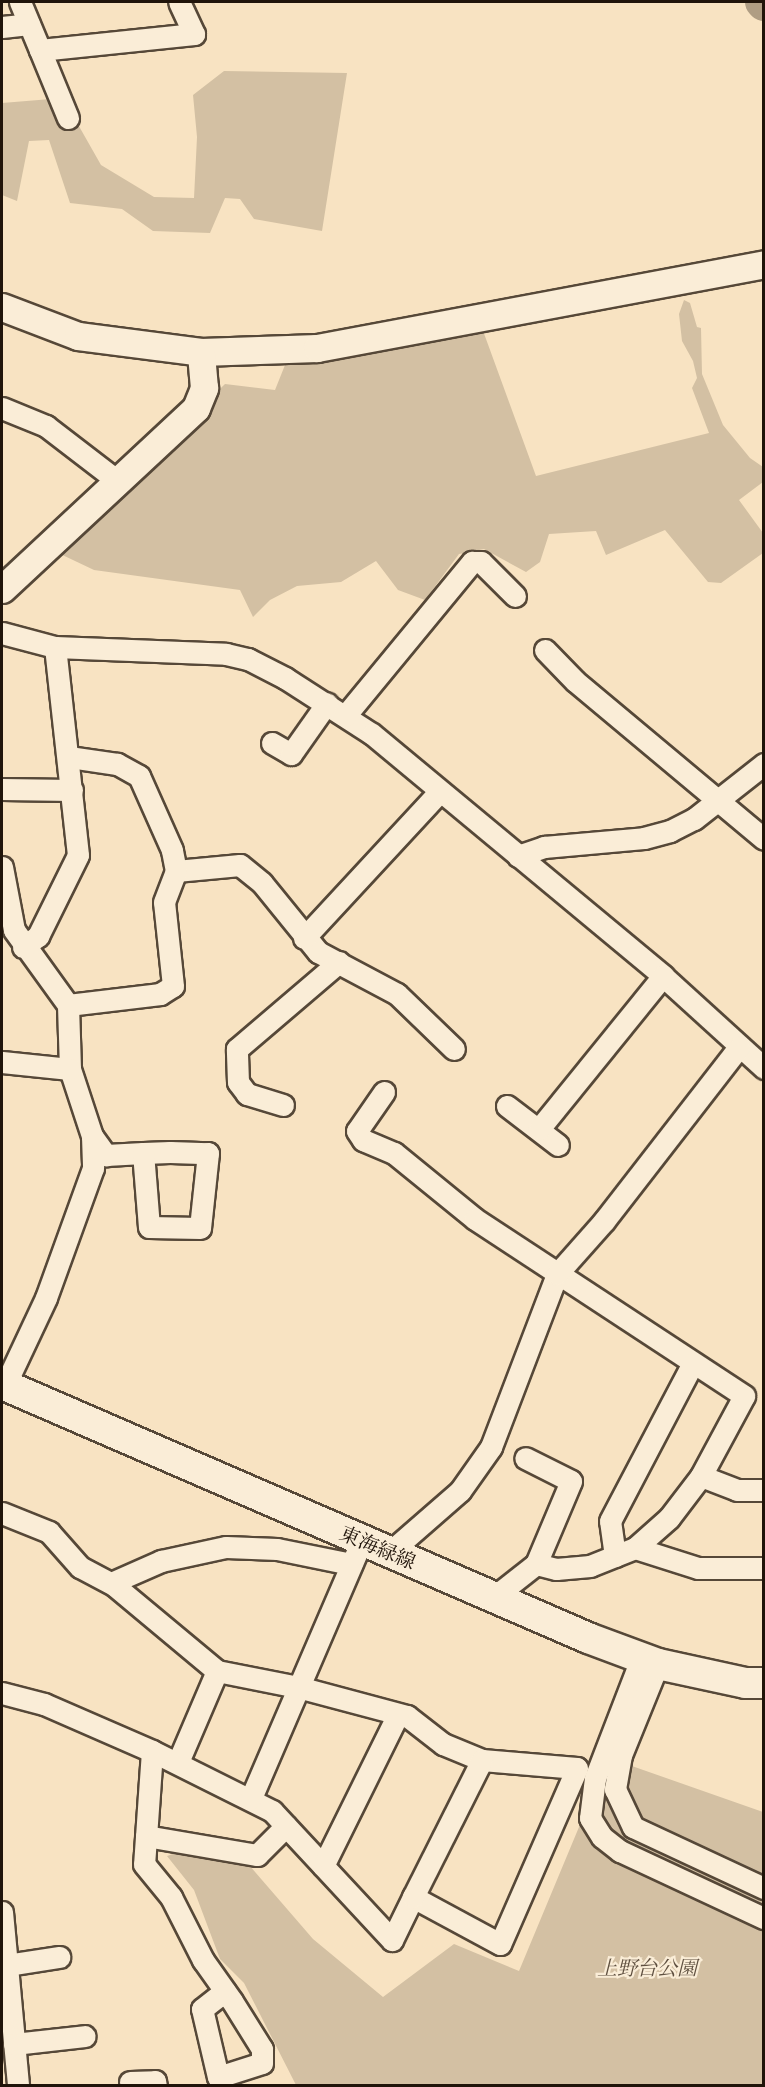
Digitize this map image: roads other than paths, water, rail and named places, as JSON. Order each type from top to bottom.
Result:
[{"type":"main road","name":"東海緑線","points":[[3,1384],[356,1552],[390,1552],[650,1662],[764,1683]]},
{"type":"street","points":[[20,2],[68,118]]},
{"type":"street","points":[[40,50],[194,34],[179,2]]},
{"type":"street","points":[[2,27],[29,24]]},
{"type":"street","points":[[2,308],[78,336],[201,352],[317,348],[764,264]]},
{"type":"street","points":[[2,589],[115,479],[196,408],[204,388],[201,352]]},
{"type":"street","points":[[2,408],[46,426],[115,479]]},
{"type":"street","points":[[345,716],[472,562],[481,562],[515,596]]},
{"type":"street","points":[[2,633],[55,647],[226,654],[248,659],[327,703],[440,791],[663,976],[764,1068]]},
{"type":"street","points":[[23,947],[38,936],[78,855],[69,756],[55,647]]},
{"type":"street","points":[[545,650],[575,681],[764,839]]},
{"type":"street","points":[[272,743],[291,754],[327,703]]},
{"type":"street","points":[[68,1005],[160,994],[173,986],[164,902],[176,871],[172,850],[139,776],[117,764],[69,756]]},
{"type":"street","points":[[518,856],[544,847],[644,838],[670,831],[694,819],[764,764]]},
{"type":"street","points":[[2,789],[72,790]]},
{"type":"street","points":[[304,938],[440,791]]},
{"type":"street","points":[[176,871],[240,865],[262,883],[304,938],[318,952],[397,994],[454,1049]]},
{"type":"street","points":[[2,867],[14,930],[23,947],[54,981],[68,1005],[70,1069],[92,1136],[105,1155],[143,1153],[208,1153],[200,1228],[149,1227],[143,1153]]},
{"type":"street","points":[[283,1105],[247,1094],[238,1082],[237,1048],[339,962]]},
{"type":"street","points":[[539,1129],[663,976]]},
{"type":"street","points":[[390,1552],[460,1491],[491,1447],[557,1274],[604,1221],[739,1047]]},
{"type":"street","points":[[2,1062],[70,1069]]},
{"type":"street","points":[[384,1092],[357,1131],[363,1140],[394,1153],[475,1218],[744,1396],[701,1476],[669,1518],[635,1548],[590,1566],[556,1569],[536,1564]]},
{"type":"street","points":[[507,1106],[558,1145]]},
{"type":"street","points":[[3,1384],[46,1298],[93,1168],[92,1136]]},
{"type":"street","points":[[615,1556],[610,1521],[693,1363]]},
{"type":"street","points":[[494,1597],[536,1564],[571,1481],[525,1458]]},
{"type":"street","points":[[701,1476],[737,1490],[764,1490]]},
{"type":"street","points":[[2,1513],[49,1532],[80,1567],[111,1583],[217,1671],[298,1687],[398,1714],[443,1744],[482,1760],[577,1768],[500,1944],[413,1898]]},
{"type":"street","points":[[111,1583],[161,1561],[226,1546],[356,1552],[251,1798]]},
{"type":"street","points":[[635,1548],[698,1568],[764,1568]]},
{"type":"street","points":[[650,1662],[621,1755],[615,1789],[633,1827],[764,1888]]},
{"type":"street","points":[[650,1662],[595,1778],[590,1818],[602,1837],[620,1851],[764,1918]]},
{"type":"street","points":[[178,1762],[217,1671]]},
{"type":"street","points":[[2,1693],[44,1704],[178,1762],[272,1810],[392,1940],[482,1760]]},
{"type":"street","points":[[323,1866],[398,1714]]},
{"type":"street","points":[[152,1751],[144,1864],[171,1897],[203,1960],[225,1991]]},
{"type":"street","points":[[146,1836],[257,1855],[286,1826]]},
{"type":"street","points":[[2,1912],[7,1965],[6,2011],[14,2044],[18,2085]]},
{"type":"street","points":[[7,1965],[59,1957]]},
{"type":"street","points":[[14,2044],[85,2036]]},
{"type":"street","points":[[130,2082],[155,2081],[156,2085]]},
{"type":"park label","name":"上野台公園","points":[[647,1967]]}]
